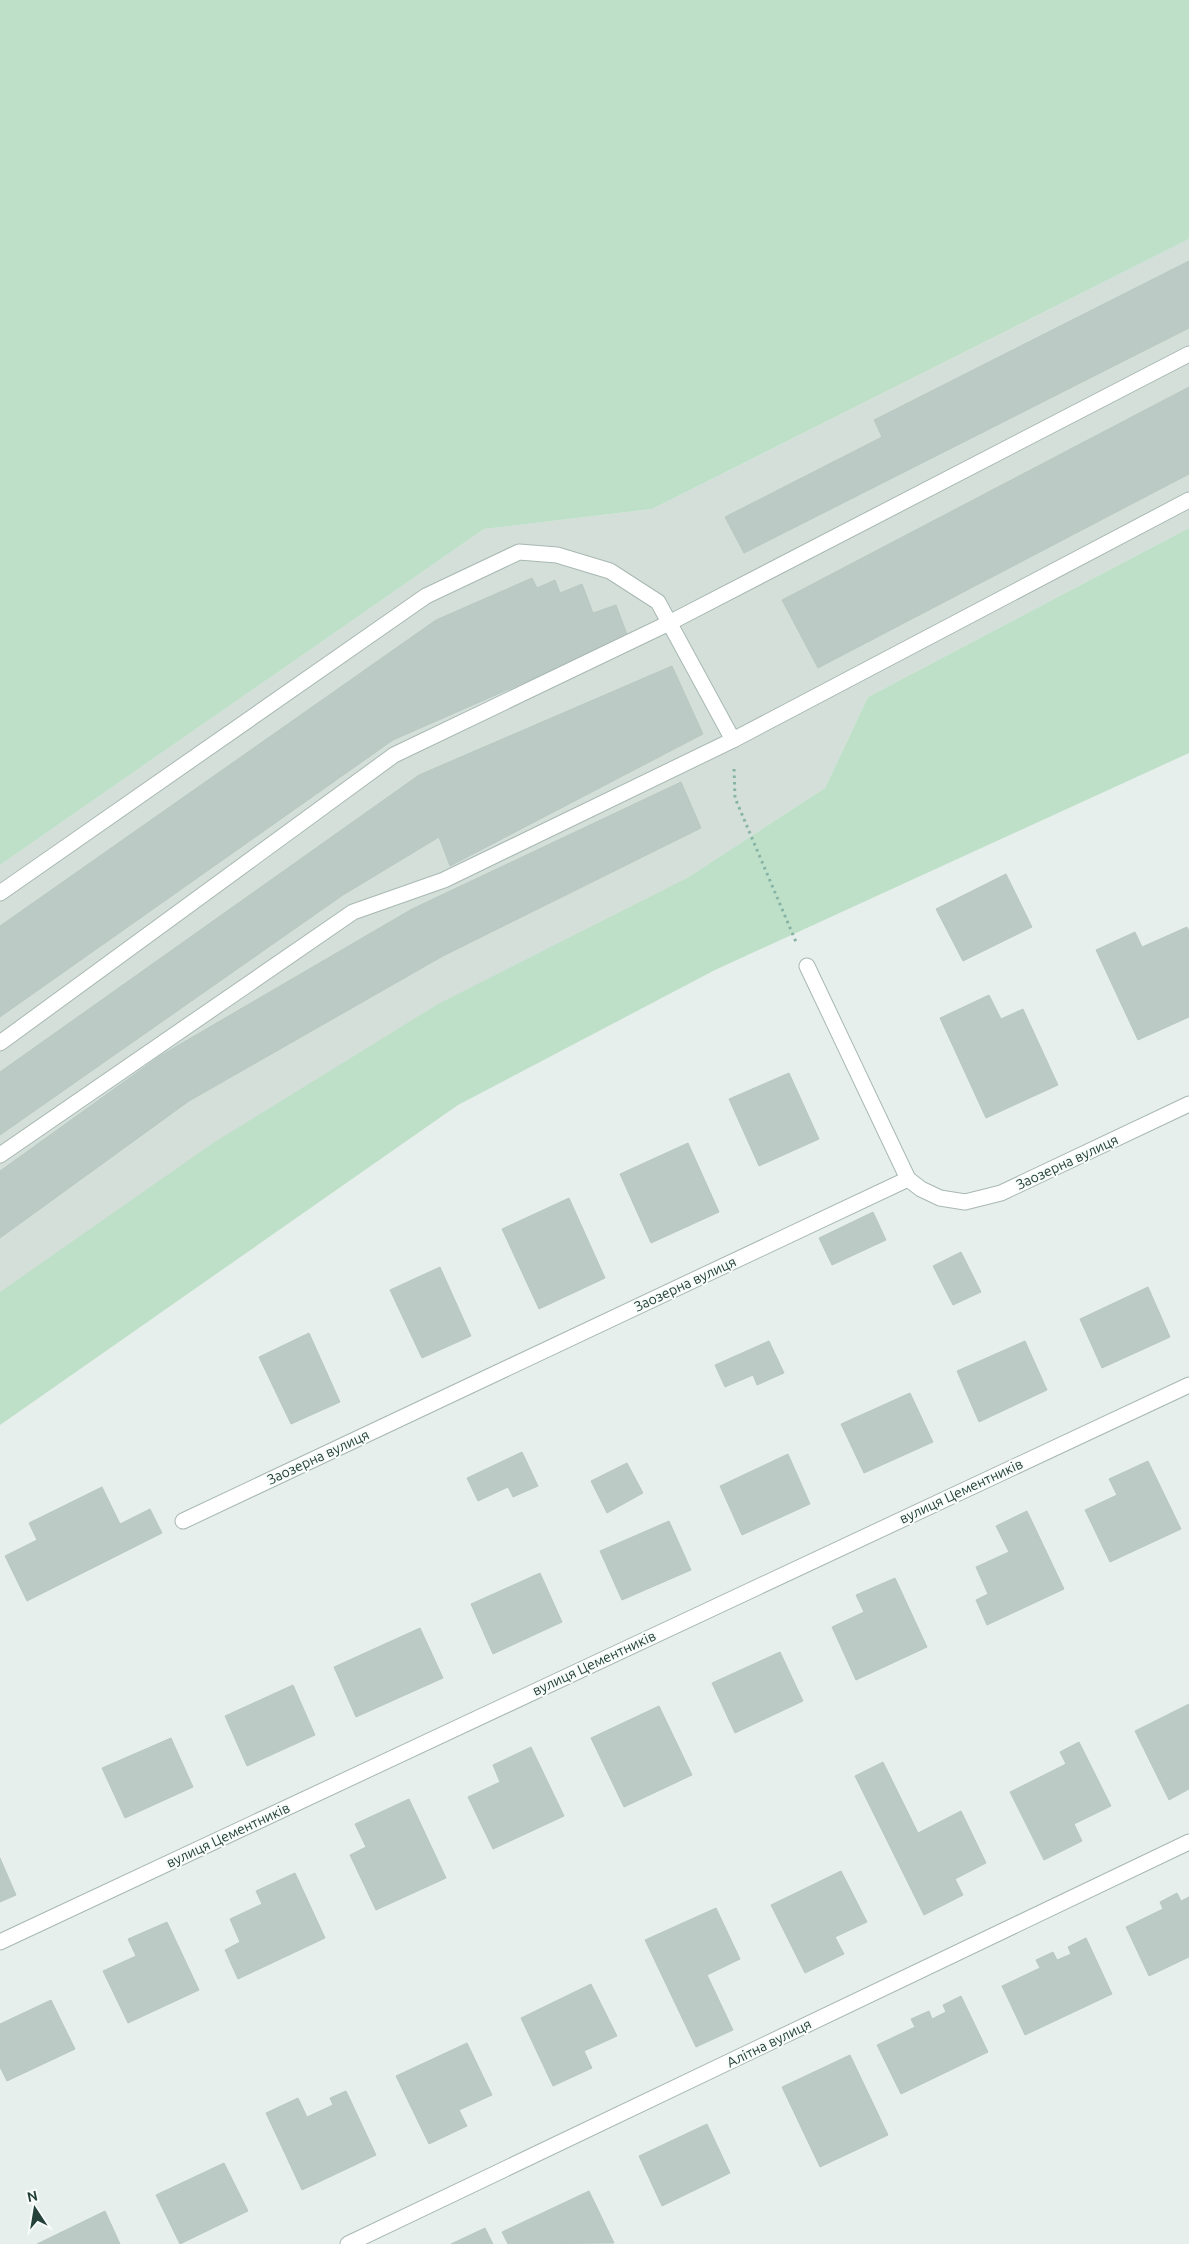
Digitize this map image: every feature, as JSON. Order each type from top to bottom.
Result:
[{"type":"street","points":[[0,1043],[394,755],[669,623],[1189,354]]},
{"type":"street","points":[[0,1155],[353,912],[444,880],[733,740],[1189,500]]},
{"type":"street","points":[[0,894],[426,596],[519,552],[557,555],[610,571],[658,602],[733,740]]},
{"type":"street","points":[[807,966],[908,1179]]},
{"type":"street","name":"Заозерна вулиця","points":[[183,1521],[908,1179],[921,1189],[940,1198],[965,1202],[1001,1193],[1189,1104]]},
{"type":"street","name":"вулиця Цементників","points":[[0,1942],[1189,1385]]},
{"type":"street","name":"Алітна вулиця","points":[[348,2244],[1189,1842]]},
{"type":"path","points":[[733,740],[735,798],[807,966]]},
{"type":"shaded area","points":[[1189,239],[1189,528],[868,697],[825,788],[687,878],[0,1292],[0,865],[484,529],[652,509]]},
{"type":"green space","points":[[0,0],[1189,0],[1189,239],[652,509],[484,529],[0,865]]},
{"type":"green space","points":[[1189,528],[1189,753],[715,970],[458,1105],[0,1425],[0,1292],[213,1143],[438,1004],[687,878],[825,788],[868,697]]},
{"type":"building","points":[[1189,261],[1189,328],[744,553],[725,517],[882,437],[874,420]]},
{"type":"building","points":[[1189,387],[1189,474],[818,668],[782,600]]},
{"type":"building","points":[[532,578],[537,588],[555,580],[560,593],[582,584],[593,613],[616,605],[628,637],[393,740],[0,1017],[0,926],[436,620]]},
{"type":"building","points":[[672,666],[703,734],[450,866],[439,837],[343,895],[0,1135],[0,1072],[419,775]]},
{"type":"building","points":[[681,782],[701,828],[443,956],[189,1101],[0,1238],[0,1171],[160,1056],[412,909]]},
{"type":"building","points":[[1006,874],[1032,927],[963,961],[936,909]]},
{"type":"building","points":[[1187,927],[1189,931],[1189,1017],[1138,1040],[1096,950],[1135,932],[1142,947]]},
{"type":"building","points":[[989,995],[1001,1019],[1023,1009],[1058,1085],[986,1118],[940,1018]]},
{"type":"building","points":[[789,1073],[819,1139],[759,1166],[729,1099]]},
{"type":"building","points":[[688,1143],[719,1212],[651,1243],[620,1174]]},
{"type":"building","points":[[569,1198],[605,1278],[539,1309],[502,1229]]},
{"type":"building","points":[[873,1212],[886,1240],[832,1265],[819,1238]]},
{"type":"building","points":[[961,1252],[981,1292],[953,1305],[933,1266]]},
{"type":"building","points":[[440,1267],[471,1336],[422,1358],[390,1290]]},
{"type":"building","points":[[1148,1287],[1170,1337],[1102,1368],[1080,1319]]},
{"type":"building","points":[[309,1333],[340,1402],[291,1424],[259,1357]]},
{"type":"building","points":[[769,1341],[784,1373],[757,1385],[753,1375],[725,1387],[715,1365]]},
{"type":"building","points":[[1025,1341],[1047,1390],[979,1422],[957,1371]]},
{"type":"building","points":[[910,1393],[933,1442],[864,1473],[841,1424]]},
{"type":"building","points":[[522,1452],[538,1486],[513,1497],[508,1487],[478,1501],[467,1478]]},
{"type":"building","points":[[788,1454],[810,1504],[742,1535],[720,1486]]},
{"type":"building","points":[[1148,1461],[1181,1529],[1110,1562],[1085,1510],[1117,1495],[1109,1479]]},
{"type":"building","points":[[627,1463],[643,1493],[607,1513],[591,1481]]},
{"type":"building","points":[[102,1487],[120,1524],[150,1509],[162,1533],[27,1601],[5,1556],[37,1540],[29,1523]]},
{"type":"building","points":[[1027,1511],[1064,1589],[987,1625],[976,1600],[988,1594],[976,1567],[1009,1552],[996,1526]]},
{"type":"building","points":[[669,1521],[691,1570],[622,1600],[600,1551]]},
{"type":"building","points":[[540,1573],[562,1622],[493,1654],[471,1604]]},
{"type":"building","points":[[895,1578],[927,1647],[856,1680],[832,1627],[864,1612],[856,1595]]},
{"type":"building","points":[[420,1628],[443,1678],[356,1717],[334,1667]]},
{"type":"building","points":[[780,1652],[803,1701],[735,1733],[712,1683]]},
{"type":"building","points":[[293,1685],[315,1735],[247,1766],[225,1716]]},
{"type":"building","points":[[1189,1704],[1189,1789],[1169,1800],[1135,1731]]},
{"type":"building","points":[[659,1706],[692,1775],[624,1807],[591,1738]]},
{"type":"building","points":[[171,1738],[193,1787],[125,1818],[102,1768]]},
{"type":"building","points":[[1079,1742],[1111,1806],[1074,1824],[1082,1841],[1044,1860],[1010,1792],[1066,1764],[1060,1752]]},
{"type":"building","points":[[531,1747],[564,1816],[493,1849],[468,1797],[500,1782],[493,1765]]},
{"type":"building","points":[[883,1762],[918,1833],[961,1811],[986,1863],[955,1879],[963,1895],[924,1915],[855,1776]]},
{"type":"building","points":[[409,1799],[446,1878],[376,1910],[350,1855],[366,1847],[355,1824]]},
{"type":"building","points":[[0,1858],[16,1895],[0,1902]]},
{"type":"building","points":[[841,1871],[867,1922],[835,1937],[844,1954],[805,1973],[771,1905]]},
{"type":"building","points":[[295,1873],[325,1938],[238,1979],[225,1950],[240,1942],[230,1919],[262,1904],[256,1891]]},
{"type":"building","points":[[1177,1893],[1181,1901],[1189,1897],[1189,1957],[1149,1976],[1126,1927],[1163,1909],[1160,1902]]},
{"type":"building","points":[[716,1908],[740,1959],[707,1975],[733,2030],[696,2047],[645,1940]]},
{"type":"building","points":[[167,1922],[199,1990],[128,2023],[103,1971],[136,1956],[128,1939]]},
{"type":"building","points":[[1086,1938],[1112,1994],[1025,2035],[1002,1986],[1040,1968],[1036,1960],[1053,1952],[1057,1960],[1071,1954],[1068,1947]]},
{"type":"building","points":[[591,1984],[617,2036],[584,2051],[592,2068],[553,2086],[521,2018]]},
{"type":"building","points":[[961,1996],[988,2052],[901,2094],[877,2045],[915,2027],[911,2019],[929,2011],[932,2019],[946,2012],[943,2005]]},
{"type":"building","points":[[51,2000],[75,2049],[7,2081],[0,2067],[0,2024]]},
{"type":"building","points":[[467,2043],[492,2095],[459,2110],[467,2126],[429,2144],[396,2076]]},
{"type":"building","points":[[850,2055],[888,2135],[820,2167],[782,2087]]},
{"type":"building","points":[[346,2091],[376,2155],[302,2190],[266,2113],[298,2098],[307,2117],[333,2105],[330,2098]]},
{"type":"building","points":[[707,2124],[730,2173],[662,2206],[639,2156]]},
{"type":"building","points":[[224,2163],[248,2211],[180,2244],[156,2195]]},
{"type":"building","points":[[589,2191],[614,2243],[508,2244],[502,2232]]},
{"type":"building","points":[[105,2211],[120,2244],[37,2244]]},
{"type":"building","points":[[485,2228],[493,2244],[451,2244]]}]
